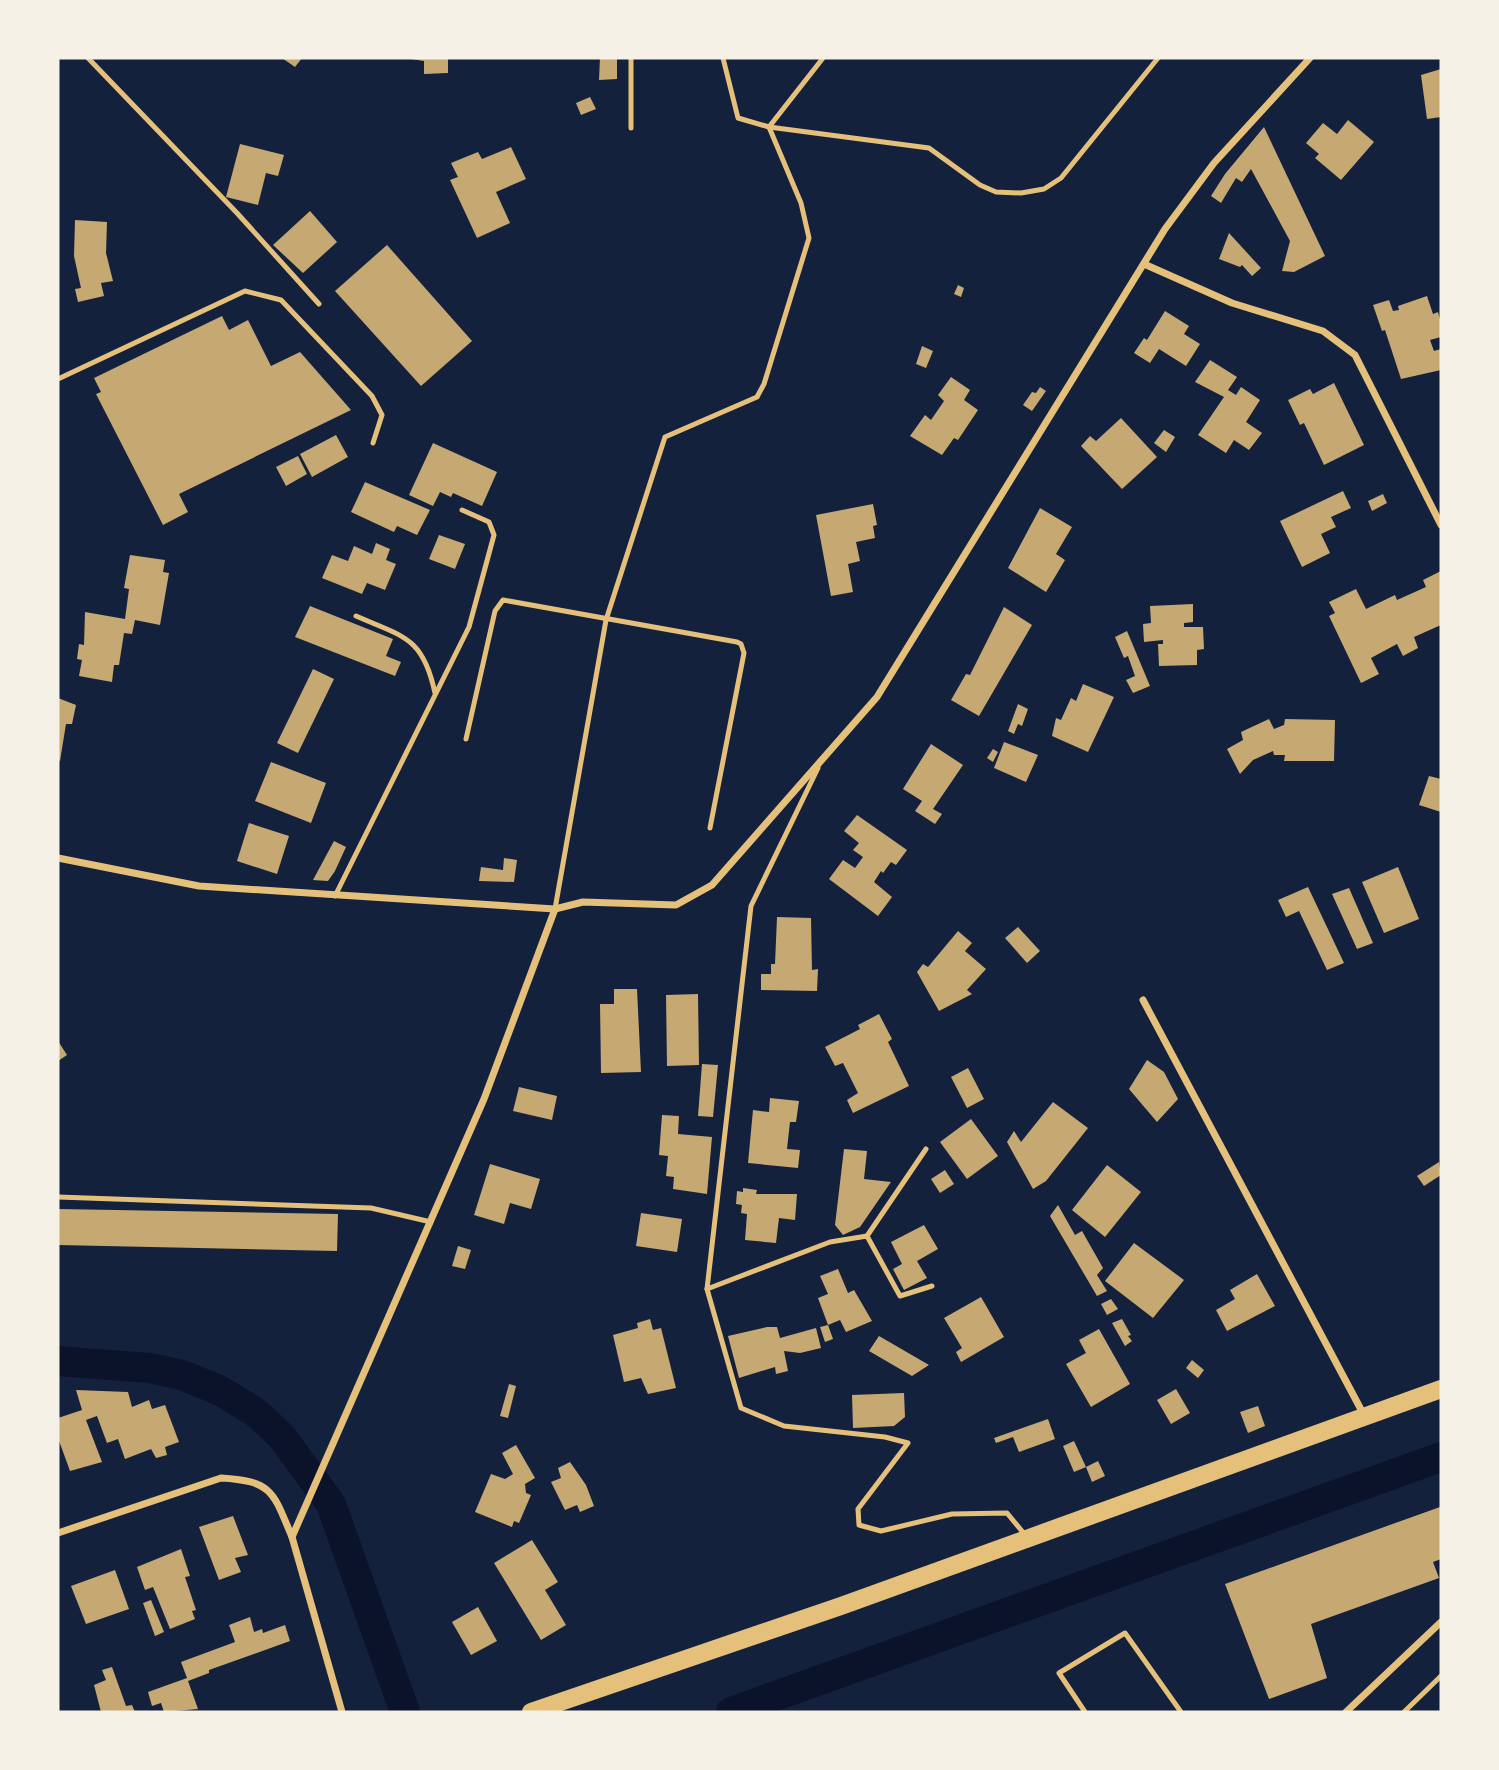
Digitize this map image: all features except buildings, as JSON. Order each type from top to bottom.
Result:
[{"type":"main road","points":[[531,1712],[1441,1390]]},
{"type":"street","points":[[58,858],[198,886],[555,909],[583,902],[676,905],[712,884],[877,697],[1165,229],[1214,163],[1310,58]]},
{"type":"street","points":[[1144,264],[1232,303],[1323,331],[1355,355],[1441,525]]},
{"type":"street","points":[[292,1537],[484,1099],[555,909]]},
{"type":"street","points":[[1143,1000],[1365,1417]]},
{"type":"street","points":[[58,1533],[221,1478],[249,1480],[273,1493],[292,1537],[342,1712]]},
{"type":"street","points":[[1346,1712],[1441,1622]]},
{"type":"lane","points":[[88,58],[237,213],[319,304]]},
{"type":"lane","points":[[631,58],[631,128]]},
{"type":"lane","points":[[723,58],[738,118],[769,127],[929,148],[980,185],[996,192],[1044,189],[1061,178],[1158,58]]},
{"type":"lane","points":[[769,127],[823,58]]},
{"type":"lane","points":[[555,909],[606,620],[665,437],[757,397],[764,384],[809,238],[801,203],[769,127]]},
{"type":"lane","points":[[58,379],[245,291],[282,300],[372,396],[382,415],[373,443]]},
{"type":"lane","points":[[335,896],[469,627],[494,535],[489,522],[462,510]]},
{"type":"lane","points":[[466,739],[499,603],[508,600],[737,642],[743,647],[710,828]]},
{"type":"lane","points":[[356,615],[408,639],[429,664],[435,693]]},
{"type":"lane","points":[[820,763],[751,906],[707,1289],[740,1408],[784,1426],[885,1437],[908,1443],[901,1456],[858,1509],[859,1525],[881,1531],[952,1514],[1007,1513],[1028,1538]]},
{"type":"lane","points":[[707,1289],[830,1242],[867,1236],[926,1149]]},
{"type":"lane","points":[[58,1197],[371,1208],[432,1222]]},
{"type":"lane","points":[[867,1236],[900,1296],[932,1286]]},
{"type":"lane","points":[[1085,1712],[1059,1673],[1125,1633],[1181,1712]]},
{"type":"lane","points":[[1404,1712],[1441,1676]]},
{"type":"waterway","points":[[58,1361],[150,1368],[182,1375],[221,1391],[258,1414],[282,1437],[331,1504],[405,1712]]},
{"type":"waterway","points":[[731,1712],[1441,1457]]}]
